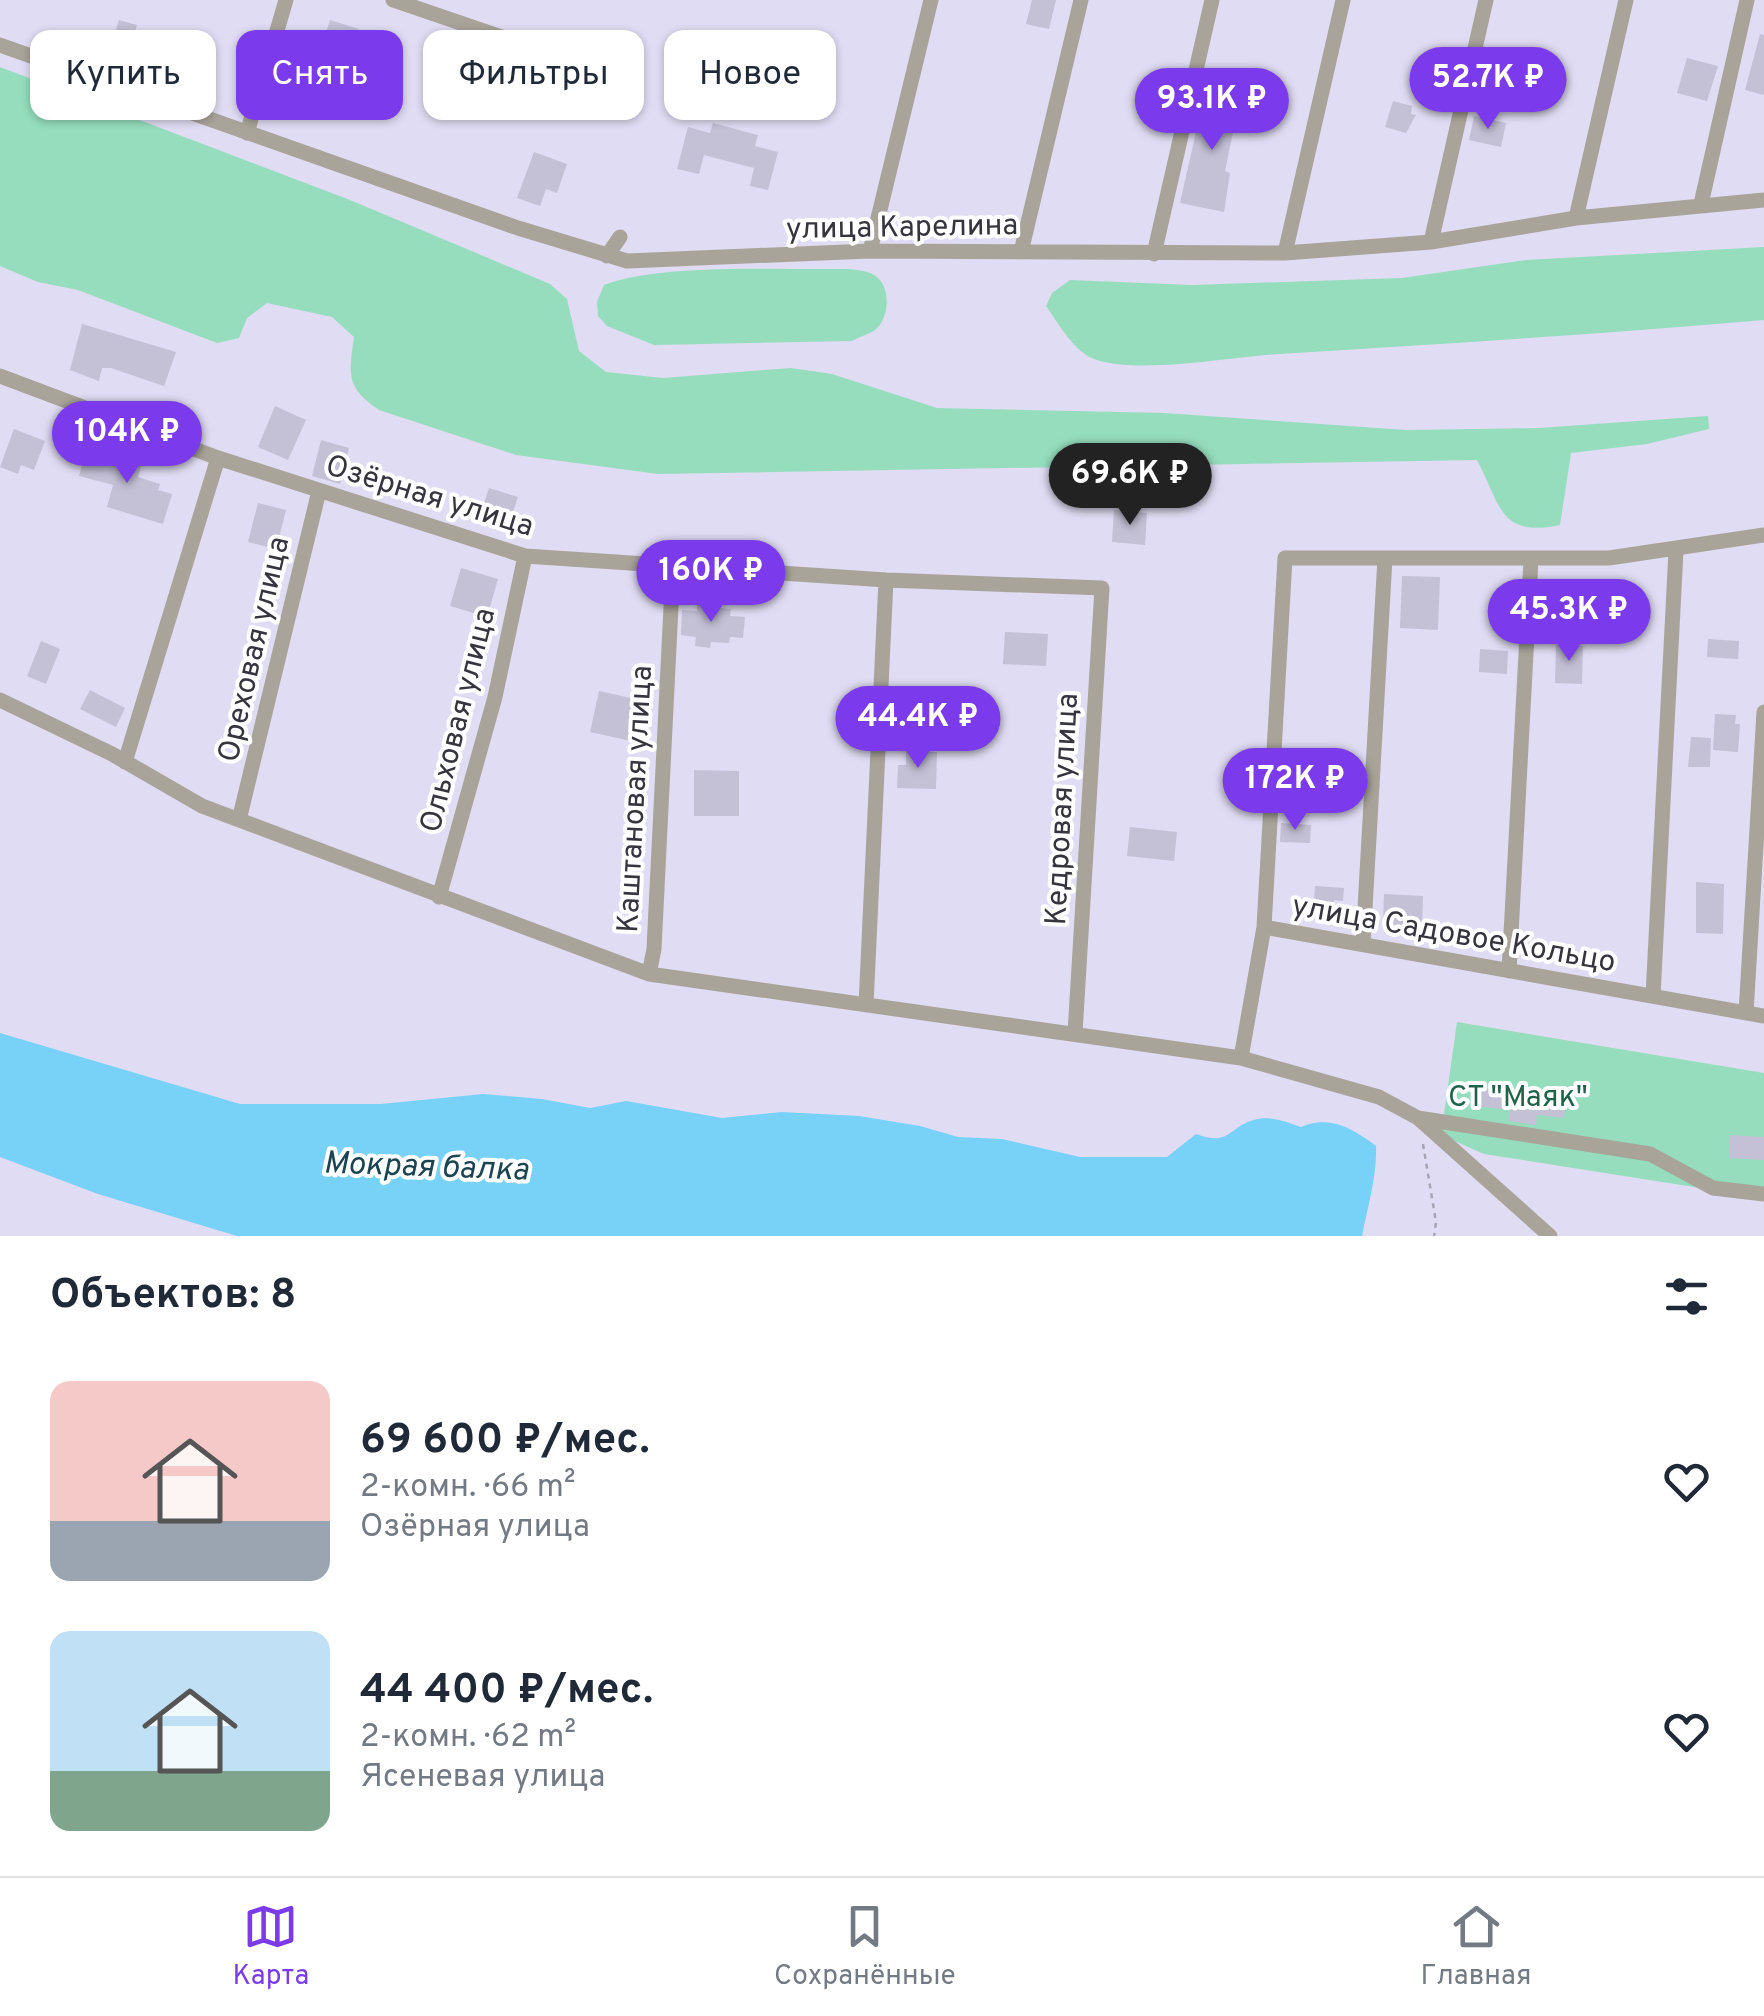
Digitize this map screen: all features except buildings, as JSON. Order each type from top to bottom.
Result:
[{"type":"street","points":[[247,132],[286,0]]},
{"type":"street","points":[[393,0],[481,30]]},
{"type":"street","points":[[870,251],[931,0]]},
{"type":"street","points":[[1022,252],[1081,0]]},
{"type":"street","points":[[1154,254],[1212,0]]},
{"type":"street","points":[[1285,253],[1343,0]]},
{"type":"street","points":[[1431,242],[1486,0]]},
{"type":"street","points":[[1576,218],[1626,0]]},
{"type":"street","points":[[1701,204],[1747,0]]},
{"type":"street","name":"улица Карелина","points":[[0,45],[627,261],[870,251],[1285,253],[1431,242],[1576,218],[1764,200]]},
{"type":"street","points":[[607,256],[620,237]]},
{"type":"street","name":"Озёрная улица","points":[[0,376],[218,458],[526,556],[886,580],[1102,588]]},
{"type":"street","points":[[125,762],[218,458]]},
{"type":"street","name":"Ореховая улица","points":[[238,820],[319,492]]},
{"type":"street","name":"улица Садовое Кольцо","points":[[1764,535],[1608,558],[1284,558],[1264,928],[1764,1016]]},
{"type":"street","points":[[1653,996],[1676,551]]},
{"type":"street","name":"Ольховая улица","points":[[439,897],[495,697],[526,556]]},
{"type":"street","points":[[1363,943],[1385,558]]},
{"type":"street","points":[[1508,971],[1531,560]]},
{"type":"street","name":"Каштановая улица","points":[[649,974],[654,950],[673,566]]},
{"type":"street","points":[[866,1005],[886,580]]},
{"type":"street","name":"Кедровая улица","points":[[1075,1033],[1102,588]]},
{"type":"street","points":[[0,700],[125,762],[202,806],[649,974],[1241,1058],[1380,1098],[1409,1110],[1550,1236]]},
{"type":"street","points":[[1746,1012],[1764,712]]},
{"type":"street","points":[[1241,1058],[1264,928]]},
{"type":"street","points":[[1418,1118],[1650,1154],[1713,1188],[1764,1194]]},
{"type":"path","points":[[1418,1118],[1436,1222],[1434,1236]]},
{"type":"green space","points":[[0,67],[30,78],[30,120],[139,120],[350,200],[550,284],[567,299],[579,351],[606,372],[663,378],[791,368],[832,374],[937,408],[1164,413],[1406,430],[1539,428],[1708,416],[1709,429],[1647,444],[1571,453],[1560,525],[1540,528],[1525,527],[1505,514],[1477,460],[658,474],[516,455],[379,410],[355,387],[351,361],[354,337],[332,317],[267,303],[247,318],[239,338],[217,343],[78,290],[38,282],[0,266]]},
{"type":"green space","points":[[1764,247],[1764,320],[1137,365],[1089,357],[1068,338],[1046,306],[1052,293],[1070,280],[1192,285],[1402,278],[1526,260]]},
{"type":"green space","points":[[722,269],[846,269],[875,275],[886,297],[886,312],[880,325],[852,341],[654,345],[607,326],[598,316],[597,302],[604,285],[628,278]]},
{"type":"green space","name":"СТ \"Маяк\"","points":[[1457,1022],[1764,1073],[1764,1198],[1484,1154],[1441,1135]]},
{"type":"water","name":"Мокрая балка","points":[[0,1033],[240,1104],[381,1104],[483,1094],[590,1108],[626,1101],[722,1118],[782,1112],[859,1116],[958,1137],[1002,1139],[1080,1157],[1167,1157],[1196,1134],[1222,1137],[1245,1123],[1266,1118],[1301,1127],[1322,1122],[1349,1129],[1376,1146],[1375,1169],[1362,1236],[237,1236],[98,1194],[0,1157]]}]
